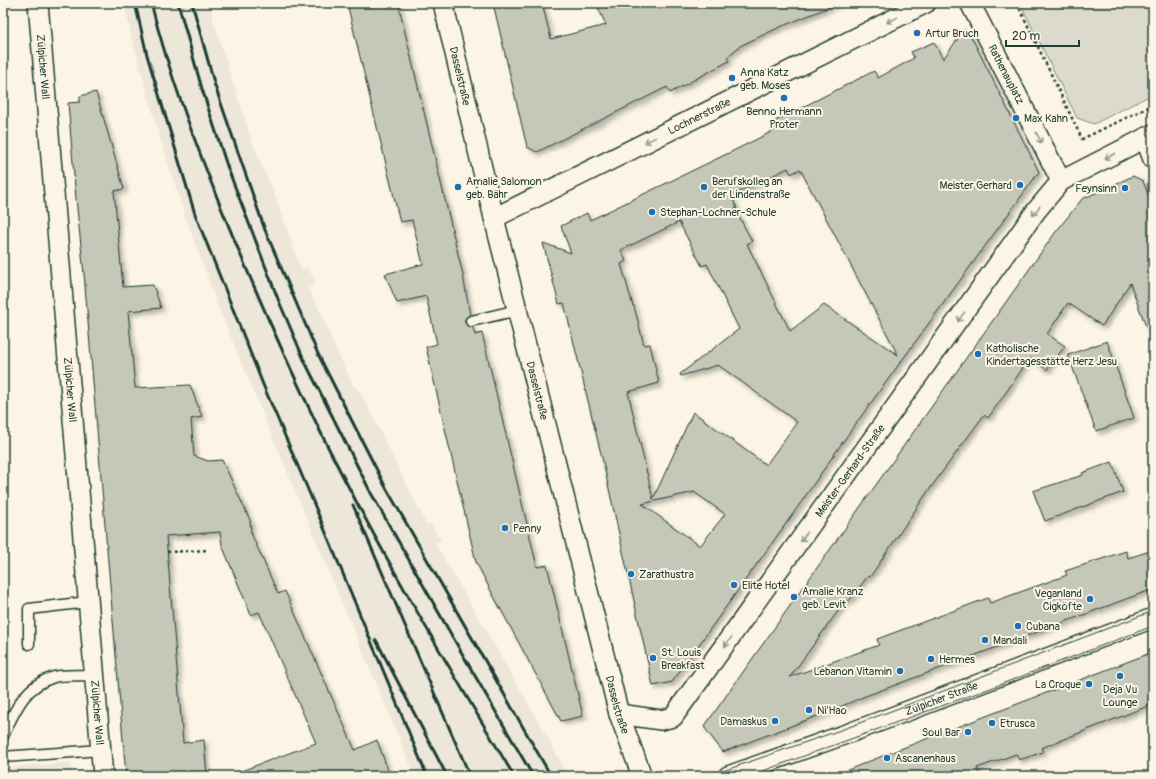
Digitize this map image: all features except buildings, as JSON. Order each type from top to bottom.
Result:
[{"type":"street","name":"Zülpicher Wall","points":[[38,3],[103,776]]},
{"type":"street","name":"Dasselstraße","points":[[443,3],[494,218],[619,714],[642,776]]},
{"type":"street","name":"Lochnerstraße","points":[[494,218],[926,3]]},
{"type":"street","name":"Rathenauplatz","points":[[970,3],[1061,181]]},
{"type":"street","points":[[1061,181],[1149,136],[1153,159]]},
{"type":"street","name":"Meister-Gerhard-Straße","points":[[619,714],[661,720],[674,718],[1036,211],[1061,181]]},
{"type":"street","name":"Zülpicher Straße","points":[[728,776],[852,732],[1153,618]]},
{"type":"lane","points":[[471,321],[518,310]]},
{"type":"lane","points":[[29,644],[29,609],[88,602]]},
{"type":"lane","points":[[3,736],[18,704],[33,686],[55,677],[94,675]]},
{"type":"lane","points":[[3,757],[101,750]]},
{"type":"path","points":[[1017,3],[1082,139],[1153,106]]},
{"type":"path","points":[[167,552],[209,550]]},
{"type":"shaded area","points":[[124,3],[209,3],[218,36],[252,141],[272,187],[301,269],[308,267],[316,284],[308,288],[324,319],[332,341],[353,385],[361,393],[427,525],[431,523],[441,540],[435,543],[535,715],[568,776],[415,776],[221,314],[186,219],[160,138],[133,43]]},
{"type":"shaded area","points":[[1020,3],[1153,3],[1153,94],[1094,124],[1077,118]]},
{"type":"shaded area","points":[[71,762],[72,776],[3,776],[3,768]]},
{"type":"tram line","points":[[709,776],[849,727],[1153,611]]},
{"type":"tram line","points":[[749,776],[991,688],[1153,626]]},
{"type":"railway","points":[[135,3],[147,55],[195,214],[264,387],[427,776]]},
{"type":"railway","points":[[151,3],[174,82],[212,184],[258,295],[322,435],[391,565],[439,650],[514,776]]},
{"type":"railway","points":[[178,3],[202,89],[227,166],[278,299],[305,362],[371,493],[533,776]]},
{"type":"railway","points":[[192,3],[215,86],[265,230],[318,354],[385,486],[551,776]]},
{"type":"railway","points":[[353,505],[470,776]]},
{"type":"railway","points":[[376,640],[447,776]]},
{"type":"place","name":"Artur Bruch","points":[[917,33]]},
{"type":"place","name":"Anna Katz geb. Moses","points":[[732,78]]},
{"type":"place","name":"Benno Hermann Proter","points":[[784,98]]},
{"type":"place","name":"Max Kahn","points":[[1016,118]]},
{"type":"place","name":"Meister Gerhard","points":[[1020,185]]},
{"type":"place","name":"Amalie Salomon geb. Bähr","points":[[458,187]]},
{"type":"place","name":"Berufskolleg an der Lindenstraße","points":[[704,187]]},
{"type":"place","name":"Feynsinn","points":[[1125,188]]},
{"type":"place","name":"Stephan-Lochner-Schule","points":[[652,212]]},
{"type":"place","name":"Katholische Kindertagesstätte Herz Jesu","points":[[978,354]]},
{"type":"place","name":"Penny","points":[[505,528]]},
{"type":"place","name":"Zarathustra","points":[[631,574]]},
{"type":"place","name":"Elite Hotel","points":[[734,585]]},
{"type":"place","name":"Amalie Kranz geb. Levit","points":[[794,597]]},
{"type":"place","name":"Veganland Cigköfte","points":[[1090,599]]},
{"type":"place","name":"Cubana","points":[[1018,626]]},
{"type":"place","name":"Mandali","points":[[985,640]]},
{"type":"place","name":"St. Louis Breakfast","points":[[653,658]]},
{"type":"place","name":"Hermes","points":[[931,659]]},
{"type":"place","name":"Lebanon Vitamin","points":[[900,671]]},
{"type":"place","name":"Deja Vu Lounge","points":[[1120,676]]},
{"type":"place","name":"La Croque","points":[[1089,684]]},
{"type":"place","name":"Ni'Hao","points":[[809,710]]},
{"type":"place","name":"Damaskus","points":[[775,721]]},
{"type":"place","name":"Etrusca","points":[[992,723]]},
{"type":"place","name":"Soul Bar","points":[[968,732]]},
{"type":"place","name":"Ascanenhaus","points":[[887,758]]}]
